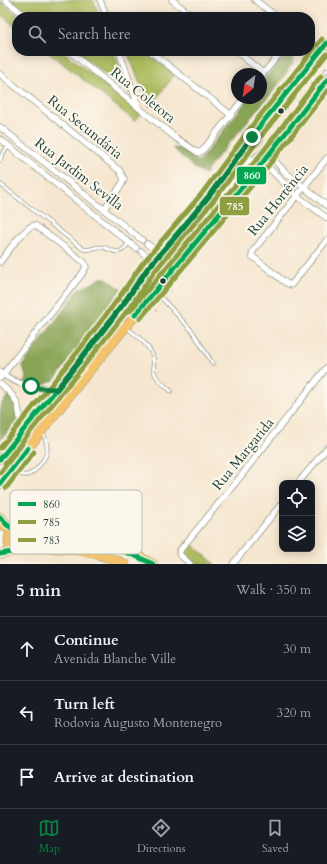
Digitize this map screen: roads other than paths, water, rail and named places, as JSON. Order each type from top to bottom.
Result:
[{"type":"main road","points":[[0,458],[108,324],[153,262],[212,199],[259,127],[327,43]]},
{"type":"main road","points":[[0,484],[5,471],[42,429],[325,86]]},
{"type":"main road","points":[[212,199],[225,208]]},
{"type":"main road","points":[[0,517],[10,526]]},
{"type":"main road","points":[[0,526],[10,528]]},
{"type":"main road","points":[[10,535],[10,546]]},
{"type":"main road","points":[[0,554],[10,552]]},
{"type":"main road","points":[[94,554],[124,564]]},
{"type":"main road","points":[[134,554],[153,564]]},
{"type":"street","points":[[5,0],[21,12]]},
{"type":"street","points":[[100,0],[105,12]]},
{"type":"street","points":[[172,0],[188,12]]},
{"type":"street","points":[[255,0],[270,12]]},
{"type":"street","name":"Rua Coletora","points":[[75,56],[191,149],[199,153],[231,115]]},
{"type":"street","points":[[121,56],[140,108]]},
{"type":"street","points":[[156,56],[231,115],[239,104]]},
{"type":"street","points":[[241,56],[254,68]]},
{"type":"street","points":[[267,69],[278,56]]},
{"type":"street","name":"Rua Secundária","points":[[0,74],[120,171],[124,179],[122,184],[104,209]]},
{"type":"street","name":"Rua Jardim Sevilla","points":[[1,129],[160,254]]},
{"type":"street","name":"Rua Jardim Sevilla","points":[[0,138],[153,262]]},
{"type":"street","points":[[269,154],[284,171],[327,206]]},
{"type":"street","name":"Rua Hortência","points":[[327,158],[253,251],[252,255],[286,283],[291,285],[295,282],[327,240]]},
{"type":"street","points":[[263,162],[297,196],[327,218]]},
{"type":"street","points":[[0,262],[26,230],[32,225],[37,226],[84,262],[86,268],[1,375],[37,388],[57,389]]},
{"type":"street","points":[[130,242],[134,236],[137,236]]},
{"type":"street","name":"Rua Margarida","points":[[190,564],[180,556],[179,552],[184,544],[237,481],[327,367]]},
{"type":"street","points":[[6,389],[13,380]]},
{"type":"street","points":[[0,384],[18,403],[22,432]]},
{"type":"street","points":[[300,480],[327,448]]},
{"type":"street","points":[[233,564],[279,507]]},
{"type":"lane","points":[[247,163],[256,140],[327,52]]},
{"type":"lane","points":[[42,429],[47,452],[32,472],[29,475],[24,475],[5,471],[212,199],[247,163],[266,147],[327,70]]},
{"type":"lane","points":[[0,162],[2,154],[9,146]]},
{"type":"lane","points":[[0,184],[85,250],[101,247],[119,252],[124,250],[130,242]]},
{"type":"lane","points":[[155,292],[193,332],[213,364]]},
{"type":"lane","points":[[126,326],[139,337],[149,349],[153,357],[154,372],[157,378],[171,391]]},
{"type":"tunnel","points":[[315,47],[320,51]]}]
